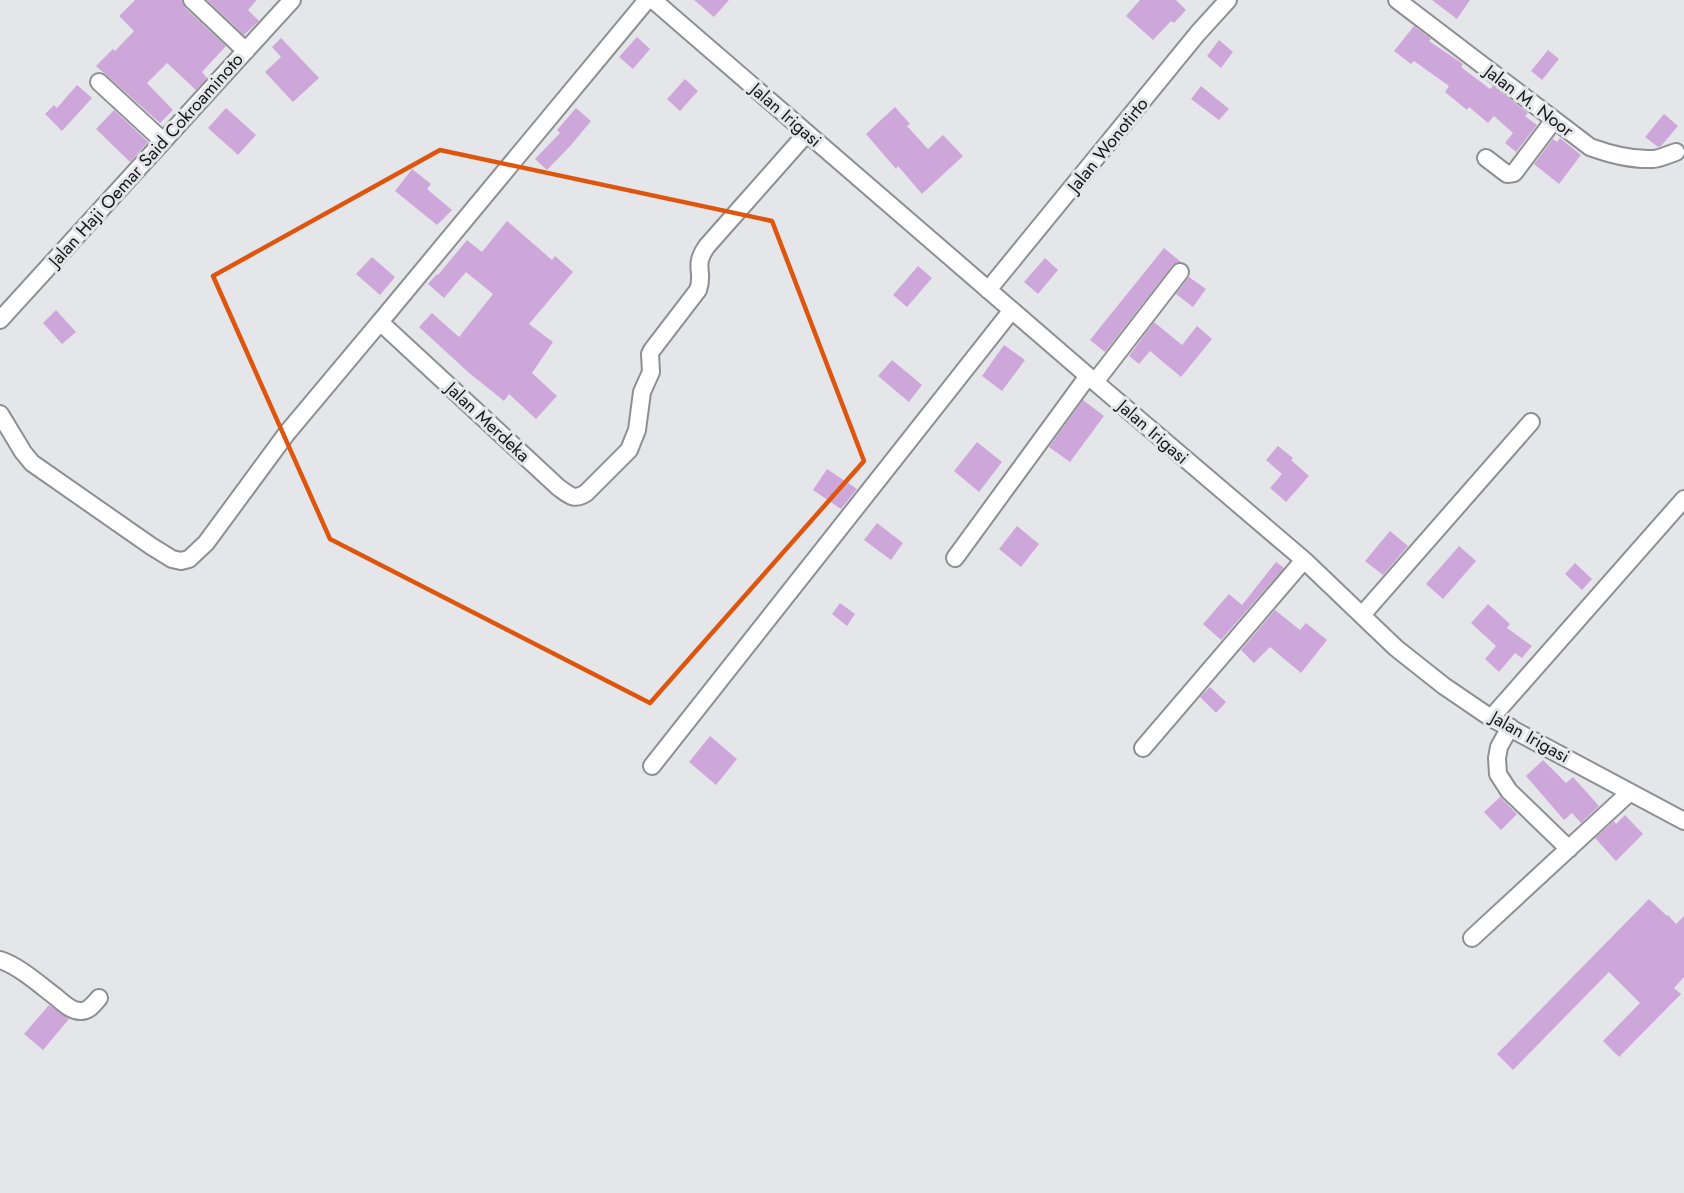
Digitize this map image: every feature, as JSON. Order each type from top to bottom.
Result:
[{"type":"street","points":[[192,0],[246,51]]},
{"type":"street","name":"Jalan Haji Oemar Said Cokroaminoto","points":[[0,320],[292,0]]},
{"type":"street","name":"Jalan Wonotirto","points":[[988,290],[1198,33],[1228,0]]},
{"type":"street","name":"Jalan M. Noor","points":[[1397,0],[1590,147],[1606,153],[1655,159],[1676,152]]},
{"type":"street","points":[[0,414],[32,464],[172,559],[181,561],[189,559],[206,543],[288,433],[380,322],[656,1]]},
{"type":"street","name":"Jalan Irigasi","points":[[656,1],[988,290],[1304,560],[1396,648],[1444,686],[1491,718],[1684,821]]},
{"type":"street","points":[[99,82],[164,141]]},
{"type":"street","points":[[1486,158],[1507,174],[1514,173],[1554,120]]},
{"type":"street","name":"Jalan Merdeka","points":[[380,322],[558,487],[574,497],[579,497],[586,493],[629,450],[637,429],[642,392],[651,372],[650,354],[698,290],[700,284],[698,262],[701,255],[807,133]]},
{"type":"street","points":[[955,558],[1092,379],[1180,272]]},
{"type":"street","points":[[652,766],[1012,310]]},
{"type":"street","points":[[1362,615],[1531,422]]},
{"type":"street","points":[[1491,718],[1684,499]]},
{"type":"street","points":[[1143,748],[1304,560]]},
{"type":"street","points":[[1510,728],[1499,747],[1498,774],[1509,790],[1569,849]]},
{"type":"street","points":[[1472,938],[1630,792]]},
{"type":"street","points":[[0,960],[33,980],[71,1008],[81,1011],[89,1008],[99,998]]},
{"type":"highlighted area","points":[[440,150],[772,221],[864,461],[650,703],[330,539],[213,276]]},
{"type":"building","points":[[135,0],[182,0],[185,8],[226,46],[202,72],[207,78],[196,90],[167,63],[147,83],[173,110],[160,123],[96,66],[113,49],[115,51],[134,31],[119,16]]},
{"type":"building","points":[[207,0],[257,0],[248,10],[259,21],[244,35]]},
{"type":"building","points":[[694,0],[729,0],[714,17]]},
{"type":"building","points":[[1140,0],[1176,0],[1186,10],[1174,23],[1171,21],[1153,40],[1126,16]]},
{"type":"building","points":[[1432,0],[1470,0],[1457,19]]},
{"type":"building","points":[[1414,26],[1431,39],[1429,41],[1463,64],[1461,67],[1490,89],[1493,86],[1528,113],[1525,116],[1537,125],[1516,152],[1505,143],[1513,133],[1494,116],[1488,123],[1469,107],[1467,110],[1445,92],[1449,86],[1414,61],[1411,64],[1394,51]]},
{"type":"building","points":[[637,37],[650,49],[633,69],[619,57]]},
{"type":"building","points":[[281,38],[319,78],[293,102],[265,72],[281,57],[272,47]]},
{"type":"building","points":[[1219,40],[1233,52],[1221,68],[1207,56]]},
{"type":"building","points":[[1548,50],[1559,59],[1542,80],[1531,71]]},
{"type":"building","points":[[685,79],[698,91],[680,111],[667,99]]},
{"type":"building","points":[[77,85],[92,98],[62,131],[45,114],[54,105],[57,108]]},
{"type":"building","points":[[1201,86],[1229,109],[1219,120],[1191,99]]},
{"type":"building","points":[[895,107],[910,124],[907,126],[928,149],[943,135],[963,156],[922,194],[898,166],[896,169],[866,134]]},
{"type":"building","points":[[226,108],[256,135],[238,155],[208,128]]},
{"type":"building","points":[[576,108],[591,121],[547,170],[535,159],[560,133],[557,130]]},
{"type":"building","points":[[114,110],[148,142],[130,162],[96,129]]},
{"type":"building","points":[[1664,114],[1678,126],[1658,147],[1645,137]]},
{"type":"building","points":[[1560,138],[1581,155],[1559,184],[1534,164],[1553,139],[1557,142]]},
{"type":"building","points":[[412,169],[431,184],[427,189],[452,210],[437,225],[395,191]]},
{"type":"building","points":[[507,221],[552,260],[555,256],[573,272],[529,324],[553,342],[532,373],[557,396],[536,419],[509,394],[504,401],[419,327],[432,313],[459,337],[493,294],[466,272],[444,298],[428,284],[467,240],[482,252]]},
{"type":"building","points":[[1164,248],[1181,262],[1172,266],[1105,352],[1090,340]]},
{"type":"building","points":[[372,257],[395,277],[380,295],[356,274]]},
{"type":"building","points":[[1045,258],[1058,270],[1038,294],[1024,282]]},
{"type":"building","points":[[918,266],[932,278],[907,307],[893,295]]},
{"type":"building","points":[[1189,277],[1206,289],[1193,307],[1176,294]]},
{"type":"building","points":[[56,310],[76,332],[62,344],[43,323]]},
{"type":"building","points":[[1154,322],[1182,345],[1197,326],[1212,339],[1181,377],[1150,351],[1139,364],[1129,356]]},
{"type":"building","points":[[1004,345],[1025,360],[1002,391],[982,376]]},
{"type":"building","points":[[892,360],[922,385],[909,402],[878,376]]},
{"type":"building","points":[[1083,400],[1104,416],[1070,462],[1049,447]]},
{"type":"building","points":[[977,442],[1002,462],[979,492],[954,471]]},
{"type":"building","points":[[1278,446],[1293,458],[1291,460],[1309,476],[1286,502],[1270,488],[1282,474],[1266,460]]},
{"type":"building","points":[[827,469],[857,489],[841,509],[813,490]]},
{"type":"building","points":[[877,523],[903,543],[891,560],[864,540]]},
{"type":"building","points":[[1017,526],[1039,544],[1021,567],[999,549]]},
{"type":"building","points":[[1390,531],[1408,546],[1383,575],[1365,561]]},
{"type":"building","points":[[1459,546],[1476,561],[1443,599],[1426,584]]},
{"type":"building","points":[[1276,562],[1284,568],[1221,640],[1203,624],[1229,594],[1242,605]]},
{"type":"building","points":[[1575,563],[1592,579],[1582,590],[1565,574]]},
{"type":"building","points":[[840,603],[855,614],[847,626],[832,614]]},
{"type":"building","points":[[1488,604],[1510,624],[1507,628],[1532,646],[1522,658],[1515,653],[1499,672],[1485,659],[1496,646],[1471,623]]},
{"type":"building","points":[[1275,610],[1300,630],[1306,623],[1327,640],[1301,673],[1270,647],[1254,663],[1241,650]]},
{"type":"building","points":[[1210,687],[1226,702],[1216,713],[1200,697]]},
{"type":"building","points":[[710,736],[737,759],[716,785],[689,762]]},
{"type":"building","points":[[1543,760],[1566,783],[1573,777],[1599,806],[1581,823],[1572,813],[1564,820],[1526,776]]},
{"type":"building","points":[[1500,797],[1517,814],[1501,830],[1484,812]]},
{"type":"building","points":[[1625,815],[1643,834],[1616,861],[1595,838],[1614,821],[1616,824]]},
{"type":"building","points":[[1649,899],[1676,924],[1684,916],[1684,977],[1674,988],[1681,994],[1619,1057],[1603,1041],[1640,1003],[1609,972],[1513,1070],[1497,1054]]},
{"type":"building","points":[[49,1005],[69,1019],[43,1050],[24,1034]]}]
